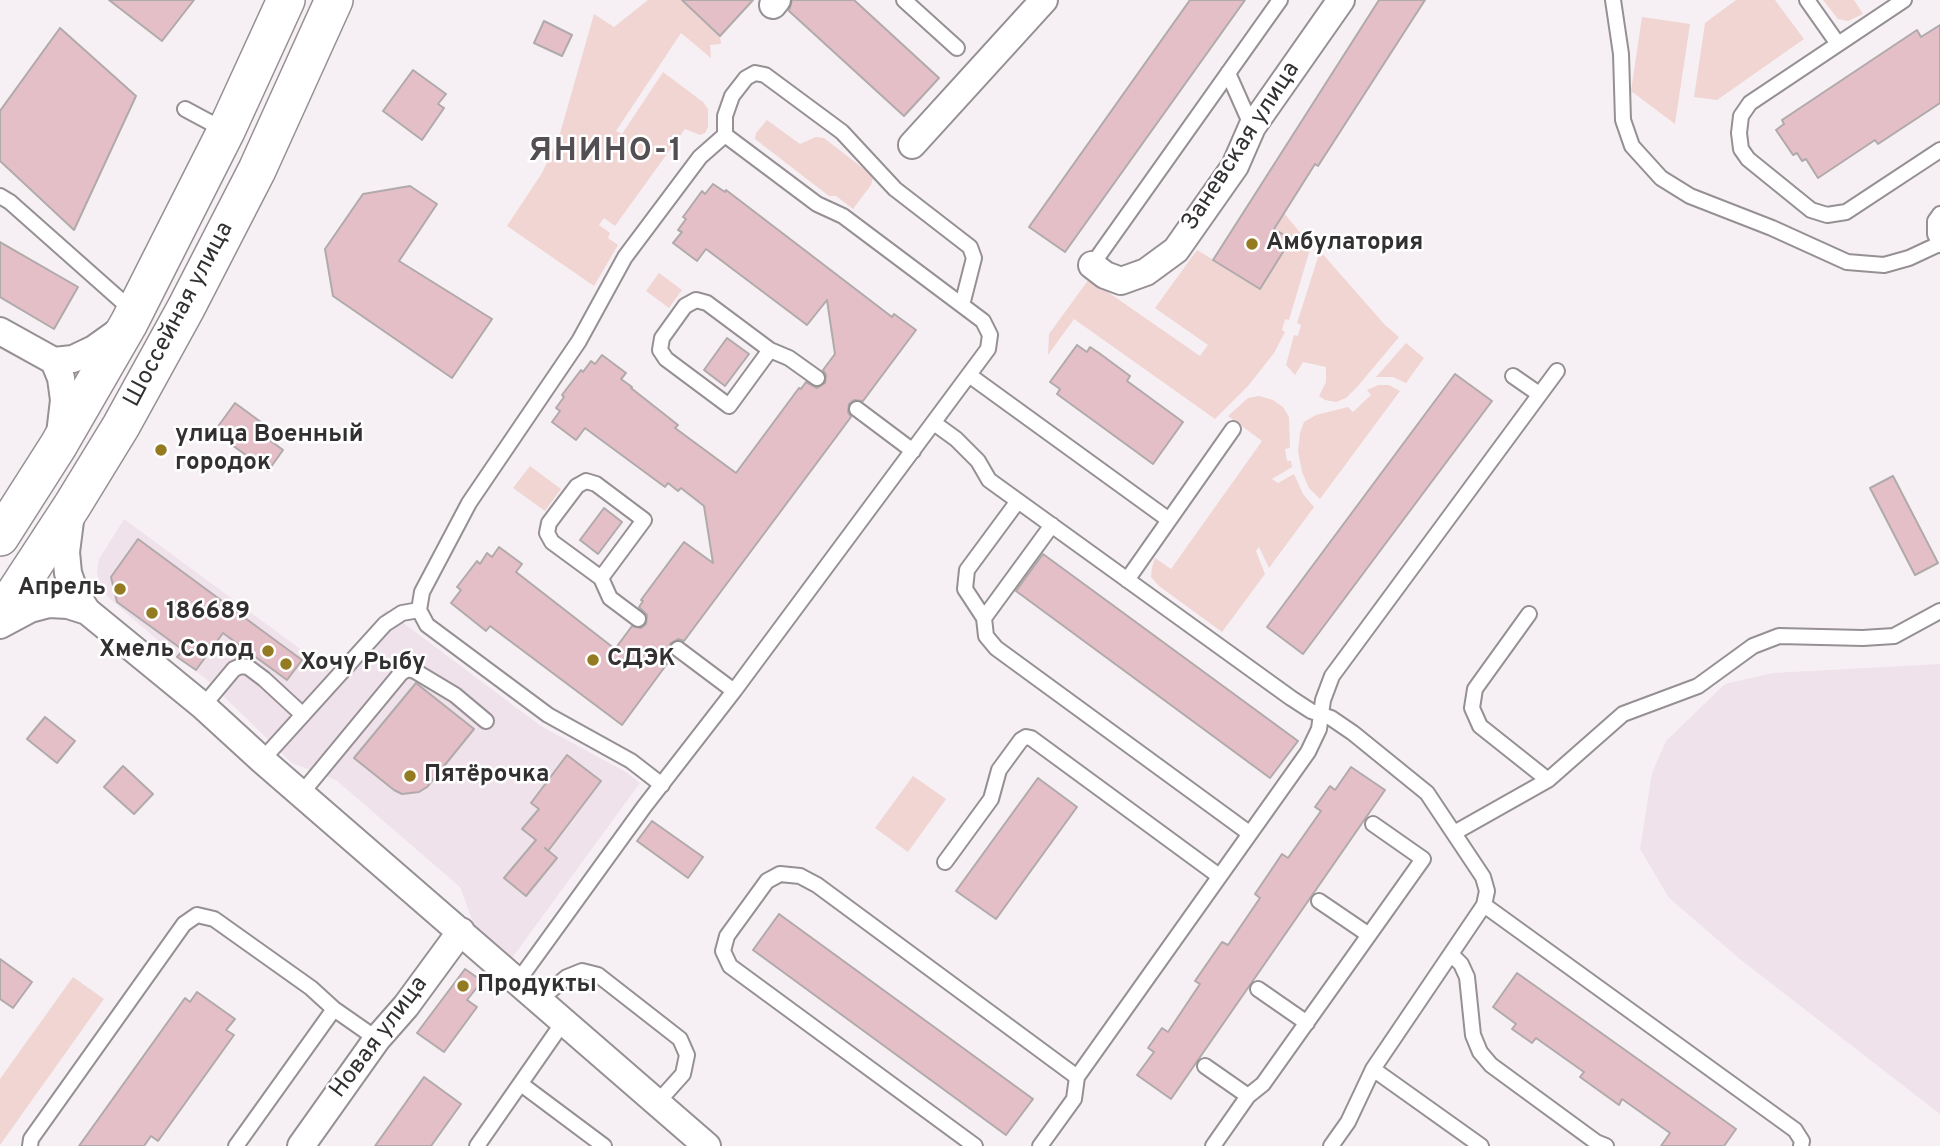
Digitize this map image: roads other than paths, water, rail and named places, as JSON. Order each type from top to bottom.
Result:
[{"type":"main road","name":"Шоссейная улица","points":[[0,537],[58,446],[132,318],[226,131],[286,0]]},
{"type":"main road","name":"Шоссейная улица","points":[[0,616],[121,426],[186,308],[257,170],[334,0]]},
{"type":"street","points":[[912,145],[1044,0]]},
{"type":"street","name":"Заневская улица","points":[[1091,265],[1105,275],[1121,281],[1146,272],[1175,250],[1235,166],[1252,127],[1341,0]]},
{"type":"street","points":[[0,331],[54,361],[73,359],[94,349],[132,318]]},
{"type":"street","points":[[54,361],[61,377],[64,400],[58,446]]},
{"type":"street","points":[[72,506],[66,552],[68,573],[75,593],[87,611],[203,706],[708,1146]]},
{"type":"street","points":[[0,625],[30,609],[49,604],[68,605],[87,611]]},
{"type":"street","name":"Новая улица","points":[[300,1146],[377,1039],[406,1006],[461,931]]},
{"type":"lane","points":[[904,0],[957,48]]},
{"type":"lane","points":[[1091,265],[1280,0]]},
{"type":"lane","points":[[1613,0],[1621,54],[1623,120],[1632,146],[1661,178],[1690,196],[1772,228],[1847,262],[1884,265],[1939,245],[1935,234],[1935,221],[1940,214]]},
{"type":"lane","points":[[1807,0],[1838,44]]},
{"type":"lane","points":[[1904,0],[1750,103],[1741,116],[1741,149],[1748,159],[1811,210],[1827,215],[1846,212],[1940,150]]},
{"type":"lane","points":[[1228,73],[1252,127]]},
{"type":"lane","points":[[662,785],[631,761],[548,715],[427,625],[419,610],[422,592],[469,503],[579,341],[625,257],[700,157],[725,135],[725,116],[732,96],[746,78],[755,74],[765,75],[842,132],[895,189],[970,247],[974,258],[962,305]]},
{"type":"lane","points":[[185,109],[226,131]]},
{"type":"lane","points":[[518,981],[988,349],[990,335],[983,321],[843,216],[817,204],[725,135]]},
{"type":"lane","points":[[0,196],[10,202],[132,318]]},
{"type":"lane","points":[[770,350],[729,406],[666,359],[660,350],[662,338],[685,306],[696,300],[707,303],[770,350],[789,358],[817,378]]},
{"type":"lane","points":[[1040,1146],[1074,1099],[1077,1077],[1308,752],[1319,730],[1323,700],[1332,676],[1556,371]]},
{"type":"lane","points":[[969,374],[1169,520]]},
{"type":"lane","points":[[1513,376],[1539,394]]},
{"type":"lane","points":[[857,409],[913,450]]},
{"type":"lane","points":[[934,423],[956,439],[978,461],[989,480],[1291,698],[1331,718],[1353,733],[1427,793],[1483,877],[1487,891],[1484,905],[1373,1069],[1348,1122],[1331,1146]]},
{"type":"lane","points":[[1127,580],[1233,429]]},
{"type":"lane","points":[[601,578],[644,520],[596,484],[586,481],[577,486],[550,523],[547,533],[552,542],[601,578],[610,598],[638,619]]},
{"type":"lane","points":[[1018,501],[967,570],[965,589],[984,618],[986,636],[996,648],[1249,833]]},
{"type":"lane","points":[[984,618],[1052,525]]},
{"type":"lane","points":[[262,760],[385,624],[402,613],[419,610]]},
{"type":"lane","points":[[1454,833],[1548,780],[1623,714],[1698,686],[1754,646],[1779,636],[1894,636],[1940,611]]},
{"type":"lane","points":[[1529,614],[1475,690],[1472,708],[1480,726],[1548,780]]},
{"type":"lane","points":[[678,649],[734,691]]},
{"type":"lane","points":[[203,706],[234,669],[240,666],[248,667],[264,679],[303,715]]},
{"type":"lane","points":[[301,794],[401,673],[408,669],[455,695],[486,720]]},
{"type":"lane","points":[[945,862],[991,799],[999,770],[1026,737],[1031,738],[1219,876]]},
{"type":"lane","points":[[1213,1146],[1248,1096],[1263,1084],[1423,859],[1373,824]]},
{"type":"lane","points":[[975,1146],[730,966],[723,951],[727,936],[767,881],[780,874],[800,876],[817,886],[1077,1077]]},
{"type":"lane","points":[[1319,901],[1369,935]]},
{"type":"lane","points":[[1484,905],[1795,1130],[1802,1141],[1801,1146]]},
{"type":"lane","points":[[30,1146],[31,1139],[184,924],[197,915],[214,919],[377,1039]]},
{"type":"lane","points":[[1451,954],[1461,964],[1466,977],[1473,1035],[1480,1052],[1491,1065],[1596,1142],[1606,1146]]},
{"type":"lane","points":[[539,1000],[566,977],[582,971],[598,975],[680,1039],[687,1055],[683,1074],[657,1103]]},
{"type":"lane","points":[[1258,989],[1307,1023]]},
{"type":"lane","points":[[236,1146],[334,1009]]},
{"type":"lane","points":[[477,1146],[564,1021]]},
{"type":"lane","points":[[1205,1066],[1248,1096]]},
{"type":"lane","points":[[1373,1069],[1481,1146]]},
{"type":"lane","points":[[521,1084],[604,1146]]},
{"type":"place","name":"Амбулатория","points":[[1252,244]]},
{"type":"place","name":"улица Военный городок","points":[[161,450]]},
{"type":"place","name":"Апрель","points":[[120,589]]},
{"type":"place","name":"186689","points":[[152,613]]},
{"type":"place","name":"Хмель Солод","points":[[268,651]]},
{"type":"place","name":"СДЭК","points":[[593,660]]},
{"type":"place","name":"Хочу Рыбу","points":[[286,664]]},
{"type":"place","name":"Пятёрочка","points":[[410,776]]},
{"type":"place","name":"Продукты","points":[[463,986]]},
{"type":"district","name":"ЯНИНО-1","points":[[606,154]]}]
